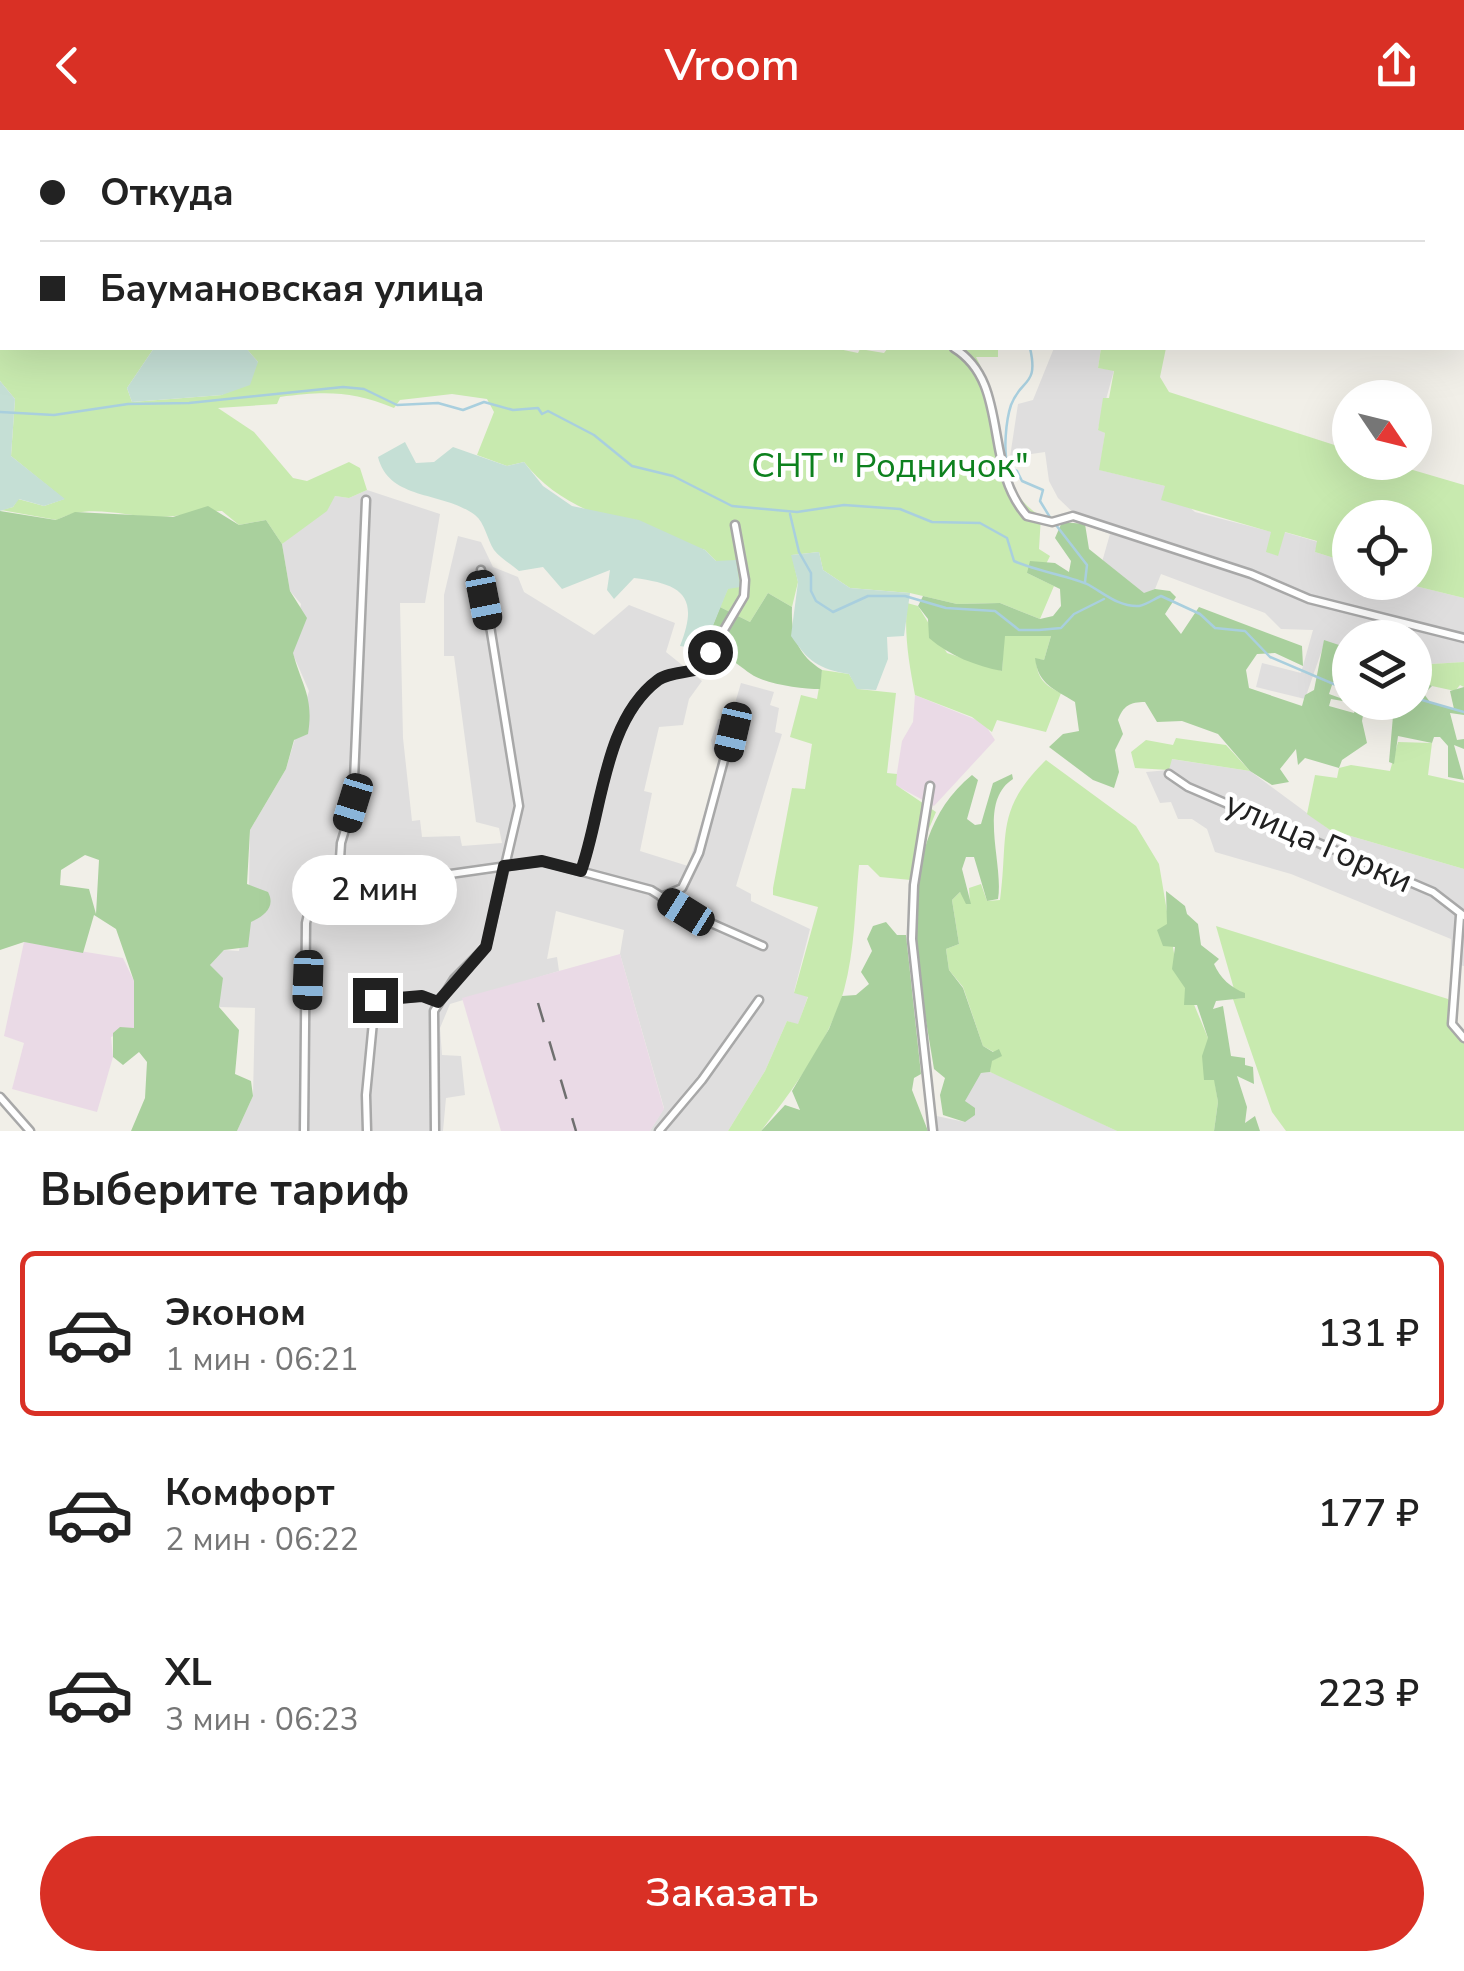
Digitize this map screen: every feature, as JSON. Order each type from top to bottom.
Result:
[{"type":"street","points":[[957,350],[970,358],[986,385],[999,463],[1018,505],[1038,521],[1064,517],[1251,574],[1309,599],[1464,638]]},
{"type":"street","points":[[338,890],[340,843],[353,803],[366,500]]},
{"type":"street","points":[[581,871],[596,828],[598,797],[610,755],[635,707],[660,678],[702,668],[736,614],[746,580],[735,525]]},
{"type":"street","points":[[436,1131],[432,1025],[438,1002],[486,947],[520,806],[482,570]]},
{"type":"street","points":[[662,896],[682,888],[700,853],[738,708]]},
{"type":"street","name":"улица Горки","points":[[1169,774],[1188,788],[1433,892],[1462,916]]},
{"type":"street","points":[[930,786],[914,885],[912,939],[933,1131]]},
{"type":"street","points":[[304,1131],[306,923],[310,901],[338,890],[542,861],[662,896],[763,946]]},
{"type":"street","points":[[1462,916],[1452,1024],[1456,1034],[1464,1038]]},
{"type":"street","points":[[367,1131],[366,1095],[375,1000],[422,996],[438,1002]]},
{"type":"street","points":[[659,1131],[702,1080],[759,1000]]},
{"type":"street","points":[[0,1096],[30,1131]]},
{"type":"shaded area","points":[[1053,350],[1101,350],[1098,368],[1114,370],[1098,429],[1105,433],[1100,470],[1165,486],[1195,512],[1272,532],[1277,556],[1284,532],[1318,542],[1315,552],[1332,557],[1332,600],[1432,600],[1432,590],[1464,598],[1464,662],[1432,664],[1432,620],[1332,620],[1332,651],[1325,641],[1305,699],[1256,687],[1262,663],[1301,673],[1313,630],[1281,629],[1265,613],[1161,574],[1155,589],[1144,594],[1102,562],[1110,534],[1085,524],[1058,498],[1049,481],[1045,452],[1010,457],[1018,404],[1033,400]]},
{"type":"shaded area","points":[[367,490],[440,514],[425,603],[400,603],[403,738],[412,821],[420,820],[422,837],[460,836],[462,846],[502,843],[499,828],[476,822],[454,656],[444,656],[444,595],[458,536],[481,542],[493,567],[518,577],[524,592],[594,635],[629,605],[675,623],[666,652],[702,681],[689,699],[683,725],[659,727],[644,791],[652,793],[640,851],[688,866],[722,756],[713,751],[711,740],[718,719],[730,720],[741,683],[774,692],[770,705],[779,708],[775,732],[782,734],[736,886],[751,894],[751,901],[810,929],[794,992],[808,996],[798,1025],[787,1021],[765,1071],[728,1131],[650,1131],[664,1108],[620,954],[624,930],[556,911],[547,959],[557,957],[559,971],[450,1004],[440,1028],[442,1055],[461,1056],[465,1095],[446,1098],[443,1131],[237,1131],[253,1096],[255,1008],[219,1007],[210,965],[224,950],[239,951],[249,888],[250,830],[286,769],[309,691],[292,652],[301,604],[290,591],[282,544],[335,496],[349,498]]},
{"type":"shaded area","points":[[915,695],[984,723],[995,740],[934,806],[895,785],[902,741],[913,722]]},
{"type":"shaded area","points":[[1171,759],[1250,771],[1330,830],[1464,869],[1464,966],[1451,964],[1451,939],[1291,874],[1215,852],[1207,829],[1192,819],[1178,819],[1171,802],[1160,803],[1146,772],[1169,770]]},
{"type":"shaded area","points":[[24,942],[123,958],[134,981],[134,1029],[111,1037],[113,1057],[97,1112],[12,1089],[24,1043],[4,1036]]},
{"type":"shaded area","points":[[620,954],[664,1109],[650,1131],[501,1131],[462,998]]},
{"type":"shaded area","points":[[990,1072],[1117,1131],[928,1131],[927,1114],[965,1122],[970,1085],[981,1073]]},
{"type":"green space","name":"СНТ \" Родничок\"","points":[[0,350],[153,350],[127,388],[132,402],[222,395],[258,362],[248,350],[998,350],[998,357],[976,357],[990,398],[1004,465],[1024,503],[1041,516],[1039,549],[1050,556],[1045,566],[1027,573],[1054,586],[1040,619],[1000,603],[957,604],[910,593],[850,588],[823,570],[819,552],[792,555],[798,582],[792,607],[768,593],[750,622],[720,607],[728,588],[716,561],[705,550],[583,508],[541,481],[524,462],[507,466],[477,455],[494,412],[487,399],[452,394],[400,400],[394,408],[365,398],[325,393],[280,397],[277,404],[218,408],[254,432],[293,478],[307,481],[349,462],[360,468],[367,490],[349,498],[335,496],[327,511],[282,544],[266,520],[239,525],[222,511],[159,517],[94,511],[57,520],[1,510],[13,507],[18,499],[44,506],[64,499],[11,456],[15,399],[0,381]]},
{"type":"green space","points":[[153,350],[248,350],[258,362],[250,385],[222,395],[132,402],[127,388]]},
{"type":"green space","points":[[1101,350],[1166,350],[1160,377],[1169,392],[1332,444],[1332,480],[1432,480],[1432,476],[1464,485],[1464,598],[1432,590],[1432,500],[1332,500],[1332,557],[1315,552],[1317,541],[1285,532],[1278,556],[1266,552],[1271,532],[1161,500],[1165,486],[1099,470],[1105,433],[1098,430],[1103,398],[1109,398],[1114,371],[1098,368]]},
{"type":"green space","points":[[0,381],[15,399],[11,456],[65,499],[44,506],[19,499],[13,507],[0,511]]},
{"type":"green space","points":[[405,442],[416,463],[434,462],[453,447],[507,466],[524,462],[543,486],[572,506],[639,520],[705,550],[716,561],[736,560],[740,587],[728,589],[703,650],[680,646],[688,615],[687,604],[675,589],[634,578],[614,599],[607,590],[610,570],[562,589],[543,567],[519,571],[494,550],[475,515],[405,488],[384,471],[378,457]]},
{"type":"green space","points":[[208,506],[239,525],[266,520],[282,544],[290,591],[307,618],[293,653],[308,701],[308,734],[294,740],[286,769],[250,830],[247,884],[268,892],[270,907],[251,922],[248,947],[224,950],[210,965],[223,978],[219,1007],[239,1030],[235,1074],[251,1081],[253,1096],[237,1131],[131,1131],[145,1098],[147,1062],[139,1052],[123,1065],[113,1057],[113,1033],[120,1027],[134,1028],[134,981],[116,929],[94,915],[83,953],[24,942],[0,950],[0,511],[56,520],[75,512],[173,517]],"holes":[[[85,855],[99,860],[96,914],[89,889],[60,885],[61,870]]]},
{"type":"green space","points":[[1062,522],[1085,524],[1089,549],[1144,593],[1155,589],[1170,591],[1176,597],[1165,614],[1181,634],[1199,607],[1302,646],[1303,666],[1275,653],[1257,654],[1246,670],[1249,688],[1302,706],[1305,695],[1314,690],[1324,640],[1332,643],[1332,720],[1362,720],[1367,743],[1342,760],[1339,768],[1305,758],[1298,765],[1296,749],[1280,769],[1289,782],[1272,785],[1250,771],[1218,734],[1182,721],[1157,722],[1145,702],[1140,702],[1125,708],[1118,720],[1123,734],[1115,750],[1119,772],[1114,788],[1093,780],[1049,747],[1063,734],[1079,731],[1075,702],[1049,685],[1037,667],[1035,658],[1044,660],[1051,636],[1005,636],[1002,671],[992,669],[954,655],[929,638],[928,619],[918,606],[923,596],[957,604],[1000,603],[1040,619],[1053,616],[1061,606],[1060,589],[1027,573],[1030,561],[1055,563],[1069,572],[1071,561],[1055,538]]},
{"type":"green space","points":[[819,552],[823,570],[850,588],[910,593],[904,636],[887,637],[888,659],[876,690],[857,689],[849,674],[815,662],[791,636],[798,582],[791,555]]},
{"type":"green space","points":[[768,593],[792,607],[797,643],[822,670],[820,689],[765,681],[724,658],[719,664],[703,650],[720,607],[750,622]]},
{"type":"green space","points":[[907,603],[918,606],[947,653],[1002,671],[1004,636],[1051,636],[1044,660],[1036,659],[1043,680],[1061,693],[1046,732],[997,720],[992,732],[972,717],[915,695],[907,638]]},
{"type":"green space","points":[[1464,662],[1464,687],[1460,685],[1455,691],[1432,686],[1432,664]]},
{"type":"green space","points":[[822,670],[849,674],[858,689],[896,693],[887,773],[897,774],[896,785],[936,812],[928,831],[921,881],[880,877],[868,865],[859,865],[848,975],[829,1028],[797,1082],[761,1131],[728,1131],[765,1071],[787,1021],[798,1024],[808,997],[794,993],[818,907],[773,895],[773,888],[792,788],[805,789],[812,744],[790,737],[801,695],[817,699]]},
{"type":"green space","points":[[1464,687],[1464,715],[1450,713],[1457,740],[1464,739],[1464,749],[1454,745],[1464,780],[1448,777],[1448,746],[1440,737],[1434,737],[1432,743],[1398,736],[1394,764],[1389,762],[1393,720],[1432,720],[1432,703],[1454,709],[1450,691]]},
{"type":"green space","points":[[1176,738],[1226,745],[1250,771],[1172,759],[1169,770],[1135,768],[1131,752],[1146,740],[1173,745]]},
{"type":"green space","points":[[1398,742],[1432,743],[1428,775],[1464,783],[1464,869],[1330,830],[1307,814],[1315,775],[1337,778],[1339,768],[1351,765],[1390,771]]},
{"type":"green space","points":[[1046,760],[1136,826],[1159,864],[1175,959],[1208,1038],[1218,1102],[1214,1131],[1117,1131],[990,1072],[991,1061],[1001,1056],[983,1046],[963,987],[949,970],[946,949],[959,944],[952,900],[960,892],[970,903],[969,888],[981,884],[987,901],[1000,900],[1011,810],[1029,778]]},
{"type":"green space","points":[[1012,774],[1013,779],[996,802],[994,818],[998,899],[987,901],[974,857],[966,857],[962,869],[971,904],[966,904],[960,892],[952,900],[959,944],[946,949],[949,970],[963,988],[983,1046],[993,1052],[999,1049],[1002,1056],[992,1061],[990,1072],[981,1073],[965,1101],[975,1108],[975,1115],[965,1122],[943,1115],[940,1095],[945,1078],[934,1069],[918,953],[916,912],[920,873],[929,836],[946,803],[972,775],[978,780],[967,819],[975,825],[981,824],[993,783]]},
{"type":"green space","points":[[1166,891],[1185,906],[1187,914],[1198,924],[1201,945],[1219,959],[1214,964],[1219,974],[1245,993],[1245,998],[1216,1001],[1213,1009],[1223,1006],[1231,1056],[1245,1058],[1245,1065],[1253,1067],[1254,1084],[1237,1076],[1247,1107],[1245,1123],[1255,1116],[1260,1131],[1214,1131],[1218,1102],[1214,1080],[1204,1080],[1202,1056],[1208,1038],[1197,1005],[1184,1005],[1185,988],[1172,969],[1175,947],[1163,946],[1157,930],[1167,924]]},
{"type":"green space","points":[[886,922],[897,935],[906,935],[921,1074],[914,1078],[912,1090],[928,1131],[761,1131],[785,1105],[800,1110],[792,1091],[829,1029],[842,996],[856,995],[869,984],[861,972],[872,951],[867,939],[873,926]]},
{"type":"green space","points":[[1216,926],[1448,999],[1457,1010],[1454,1022],[1464,1035],[1464,1131],[1286,1131],[1272,1112],[1233,999],[1245,998],[1234,989]]},
{"type":"waterway","points":[[1030,350],[1031,376],[1009,411],[1006,460],[1022,481],[1043,490],[1040,501],[1051,519]]},
{"type":"waterway","points":[[0,412],[54,415],[128,404],[189,403],[343,387],[364,389],[397,405],[438,403],[463,410],[484,402],[513,410],[538,408],[542,414],[548,411],[594,435],[632,466],[673,476],[732,506],[797,512],[844,505],[900,509],[932,522],[980,523],[1007,538],[1014,561],[1082,582],[1132,606],[1161,596],[1200,614],[1215,628],[1245,631],[1270,657],[1332,683]]},
{"type":"waterway","points":[[790,514],[799,552],[811,573],[811,591],[816,601],[833,612],[868,596],[905,596],[946,608],[995,611],[1019,630],[1039,630],[1061,628],[1074,614],[1104,599]]},
{"type":"waterway","points":[[1056,525],[1087,565],[1085,582]]},
{"type":"waterway","points":[[1432,703],[1464,712]]},
{"type":"railway","points":[[538,1003],[576,1131]]},
{"type":"route","points":[[375,1000],[422,996],[438,1002],[454,979],[486,947],[495,922],[504,866],[542,861],[581,871],[596,828],[598,797],[610,755],[635,707],[660,678],[702,668],[710,652]]}]
